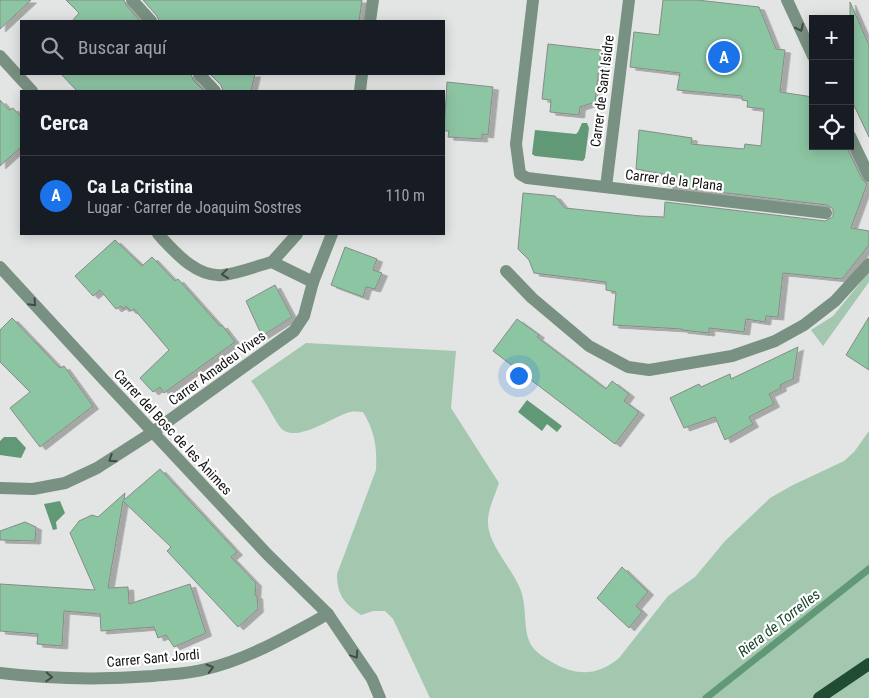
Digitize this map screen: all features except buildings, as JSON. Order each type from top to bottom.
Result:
[{"type":"main road","points":[[819,698],[869,664]]},
{"type":"street","points":[[132,0],[150,20]]},
{"type":"street","points":[[370,20],[373,0]]},
{"type":"street","name":"Carrer de la Plana","points":[[533,0],[516,144],[520,174],[527,178],[826,213]]},
{"type":"street","name":"Carrer de Sant Isidre","points":[[606,187],[629,0]]},
{"type":"street","points":[[787,0],[809,47]]},
{"type":"street","points":[[0,56],[31,90]]},
{"type":"street","points":[[200,75],[214,90]]},
{"type":"street","points":[[360,90],[362,75]]},
{"type":"street","points":[[854,144],[869,176]]},
{"type":"street","points":[[159,235],[192,266],[206,273],[220,275],[272,262],[296,235]]},
{"type":"street","name":"Carrer Amadeu Vives","points":[[0,488],[33,489],[65,483],[97,468],[153,432],[294,331],[304,316],[313,282],[332,235]]},
{"type":"street","points":[[272,262],[313,282]]},
{"type":"street","points":[[506,271],[532,298],[589,346],[628,367],[649,370],[732,356],[775,341],[804,325],[835,302],[869,264]]},
{"type":"street","name":"Carrer del Bosc de les Ànimes","points":[[0,267],[267,554],[328,614],[372,679],[380,698]]},
{"type":"street","name":"Carrer Sant Jordi","points":[[0,673],[74,678],[125,678],[205,670],[269,646],[328,614]]},
{"type":"shaded area","points":[[582,123],[587,123],[589,128],[583,161],[535,156],[532,154],[535,130],[576,134]]},
{"type":"shaded area","points":[[869,272],[869,282],[823,346],[811,330],[833,316]]},
{"type":"shaded area","points":[[306,343],[456,351],[451,408],[499,483],[488,519],[489,528],[495,547],[521,591],[526,631],[530,643],[536,651],[550,661],[568,670],[577,672],[602,669],[619,658],[668,596],[695,577],[725,541],[770,498],[844,461],[854,452],[869,431],[869,698],[430,698],[393,619],[385,611],[373,611],[361,615],[346,602],[338,588],[337,574],[376,470],[374,440],[363,412],[344,414],[305,431],[287,432],[280,427],[251,381]]},
{"type":"shaded area","points":[[527,400],[562,426],[557,432],[547,424],[542,431],[518,412]]},
{"type":"shaded area","points":[[4,437],[16,437],[26,448],[21,458],[0,455],[0,441]]},
{"type":"shaded area","points":[[60,501],[65,513],[56,522],[57,529],[53,530],[44,504]]},
{"type":"waterway","name":"Riera de Torrelles","points":[[706,698],[869,569]]},
{"type":"place","name":"Ca La Cristina","points":[[724,57]]}]
